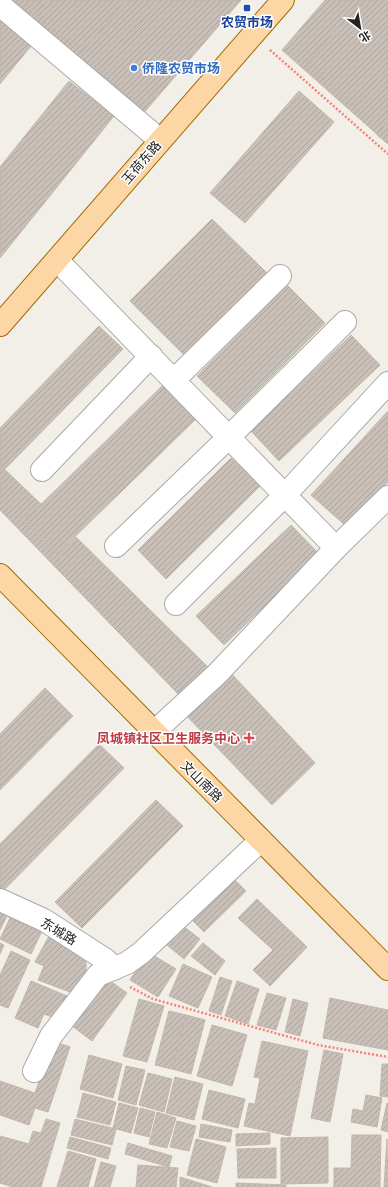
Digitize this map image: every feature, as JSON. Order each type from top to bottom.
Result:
[{"type":"main road","name":"玉荷东路","points":[[0,325],[283,0]]},
{"type":"main road","name":"文山南路","points":[[0,575],[388,969]]},
{"type":"street","points":[[0,5],[160,140]]},
{"type":"street","points":[[57,260],[336,548]]},
{"type":"street","points":[[174,380],[280,276]]},
{"type":"street","points":[[116,546],[345,322]]},
{"type":"street","points":[[42,470],[151,356]]},
{"type":"street","points":[[176,604],[285,495],[388,383]]},
{"type":"street","points":[[154,732],[217,674],[336,548],[388,497]]},
{"type":"street","points":[[34,1071],[50,1036],[98,975],[127,963],[140,953],[261,840]]},
{"type":"street","name":"东城路","points":[[0,900],[44,920],[106,960],[114,969]]},
{"type":"path","points":[[253,35],[388,154]]},
{"type":"path","points":[[114,969],[121,980],[135,990],[153,999],[318,1045],[388,1057]]},
{"type":"building","name":"侨隆农贸市场","points":[[6,0],[241,0],[141,116]]},
{"type":"building","points":[[48,0],[126,0],[81,53],[36,15]]},
{"type":"building","points":[[161,0],[239,0],[144,110],[99,72]]},
{"type":"building","points":[[325,0],[388,0],[388,144],[282,50]]},
{"type":"building","points":[[362,0],[388,0],[388,67],[354,106],[306,64]]},
{"type":"building","points":[[0,13],[35,41],[0,84]]},
{"type":"building","points":[[69,81],[114,116],[0,258],[0,167]]},
{"type":"building","points":[[299,91],[334,122],[245,223],[210,193]]},
{"type":"building","points":[[388,122],[388,144],[377,135]]},
{"type":"building","points":[[212,219],[268,274],[185,356],[130,301]]},
{"type":"building","points":[[287,285],[325,323],[235,413],[197,376]]},
{"type":"building","points":[[99,326],[123,349],[5,469],[0,465],[0,428]]},
{"type":"building","points":[[351,335],[380,365],[279,461],[251,431]]},
{"type":"building","points":[[162,386],[195,420],[57,554],[24,521]]},
{"type":"building","points":[[388,411],[388,482],[347,527],[311,495]]},
{"type":"building","points":[[231,458],[260,486],[166,579],[138,550]]},
{"type":"building","points":[[0,465],[41,504],[24,521],[57,554],[76,537],[212,671],[181,697],[0,510]]},
{"type":"building","points":[[291,525],[319,554],[224,645],[196,616]]},
{"type":"building","name":"凤城镇社区卫生服务中心","points":[[229,671],[315,763],[272,805],[183,712]]},
{"type":"building","points":[[45,688],[73,716],[0,790],[0,734]]},
{"type":"building","points":[[99,744],[124,768],[3,891],[0,888],[0,844]]},
{"type":"building","points":[[156,800],[183,826],[82,928],[55,902]]},
{"type":"building","points":[[230,875],[246,891],[204,932],[188,916]]},
{"type":"building","points":[[257,899],[307,947],[270,986],[253,970],[273,950],[238,918]]},
{"type":"building","points":[[0,910],[8,914],[0,930]]},
{"type":"building","points":[[11,916],[42,931],[31,954],[0,939]]},
{"type":"building","points":[[178,922],[200,939],[184,959],[162,941]]},
{"type":"building","points":[[49,936],[71,945],[81,953],[86,961],[86,975],[78,995],[38,980],[44,966],[35,962]]},
{"type":"building","points":[[0,943],[4,945],[0,954]]},
{"type":"building","points":[[203,943],[225,961],[215,975],[191,956]]},
{"type":"building","points":[[11,951],[30,960],[8,1008],[0,1005],[0,975]]},
{"type":"building","points":[[148,952],[176,969],[158,997],[130,980]]},
{"type":"building","points":[[183,964],[212,977],[198,1008],[169,996]]},
{"type":"building","points":[[220,977],[232,981],[221,1015],[209,1011]]},
{"type":"building","points":[[106,978],[127,993],[92,1041],[72,1026]]},
{"type":"building","points":[[31,981],[67,996],[57,1019],[44,1014],[38,1028],[15,1018]]},
{"type":"building","points":[[237,981],[259,989],[248,1024],[225,1016]]},
{"type":"building","points":[[267,993],[286,998],[276,1030],[257,1025]]},
{"type":"building","points":[[330,998],[388,1010],[388,1050],[323,1038]]},
{"type":"building","points":[[139,999],[164,1006],[147,1062],[123,1056]]},
{"type":"building","points":[[293,999],[308,1003],[300,1036],[285,1032]]},
{"type":"building","points":[[169,1011],[186,1015],[172,1069],[155,1065]]},
{"type":"building","points":[[186,1015],[205,1020],[191,1074],[172,1069]]},
{"type":"building","points":[[212,1025],[247,1035],[232,1086],[197,1076]]},
{"type":"building","points":[[53,1041],[70,1047],[48,1112],[35,1108],[29,1125],[0,1115],[0,1081],[35,1093]]},
{"type":"building","points":[[262,1041],[308,1051],[290,1136],[244,1126],[249,1103],[255,1104],[260,1078],[254,1077]]},
{"type":"building","points":[[324,1050],[343,1054],[330,1122],[311,1118]]},
{"type":"building","points":[[89,1055],[122,1064],[113,1098],[80,1089]]},
{"type":"building","points":[[382,1064],[388,1064],[388,1097],[380,1096]]},
{"type":"building","points":[[126,1066],[145,1070],[136,1105],[118,1100]]},
{"type":"building","points":[[148,1073],[172,1079],[164,1112],[139,1105]]},
{"type":"building","points":[[175,1077],[203,1084],[194,1120],[166,1113]]},
{"type":"building","points":[[209,1090],[245,1099],[238,1128],[202,1119]]},
{"type":"building","points":[[83,1093],[116,1102],[110,1125],[77,1117]]},
{"type":"building","points":[[366,1095],[382,1098],[377,1127],[351,1122],[353,1109],[363,1111]]},
{"type":"building","points":[[119,1103],[138,1108],[131,1133],[113,1128]]},
{"type":"building","points":[[388,1103],[388,1132],[381,1130]]},
{"type":"building","points":[[140,1108],[155,1112],[149,1137],[134,1133]]},
{"type":"building","points":[[157,1112],[176,1118],[167,1148],[149,1144]]},
{"type":"building","points":[[46,1119],[60,1123],[41,1187],[13,1187],[0,1183],[0,1136],[29,1144],[33,1131],[41,1133]]},
{"type":"building","points":[[75,1119],[116,1129],[112,1145],[71,1135]]},
{"type":"building","points":[[177,1121],[196,1126],[189,1151],[170,1147]]},
{"type":"building","points":[[201,1124],[232,1130],[230,1142],[199,1137]]},
{"type":"building","points":[[270,1133],[270,1144],[236,1146],[236,1134]]},
{"type":"building","points":[[352,1135],[381,1135],[380,1187],[334,1187],[334,1168],[351,1168]]},
{"type":"building","points":[[70,1137],[111,1148],[108,1159],[67,1148]]},
{"type":"building","points":[[328,1137],[328,1183],[281,1184],[281,1138]]},
{"type":"building","points":[[196,1139],[226,1147],[217,1183],[187,1175]]},
{"type":"building","points":[[387,1139],[388,1187],[384,1187]]},
{"type":"building","points":[[128,1143],[172,1156],[169,1167],[125,1154]]},
{"type":"building","points":[[276,1148],[276,1178],[238,1178],[237,1149]]},
{"type":"building","points":[[68,1151],[96,1159],[88,1187],[57,1187]]},
{"type":"building","points":[[101,1162],[116,1166],[110,1187],[94,1187]]},
{"type":"building","points":[[138,1165],[178,1168],[176,1187],[136,1187]]},
{"type":"building","points":[[180,1177],[212,1187],[180,1187]]},
{"type":"building","points":[[236,1183],[286,1185],[286,1187],[236,1187]]},
{"type":"place","name":"农贸市场","points":[[247,8]]},
{"type":"place","name":"侨隆农贸市场","points":[[134,68]]},
{"type":"place","name":"凤城镇社区卫生服务中心","points":[[249,738]]}]
